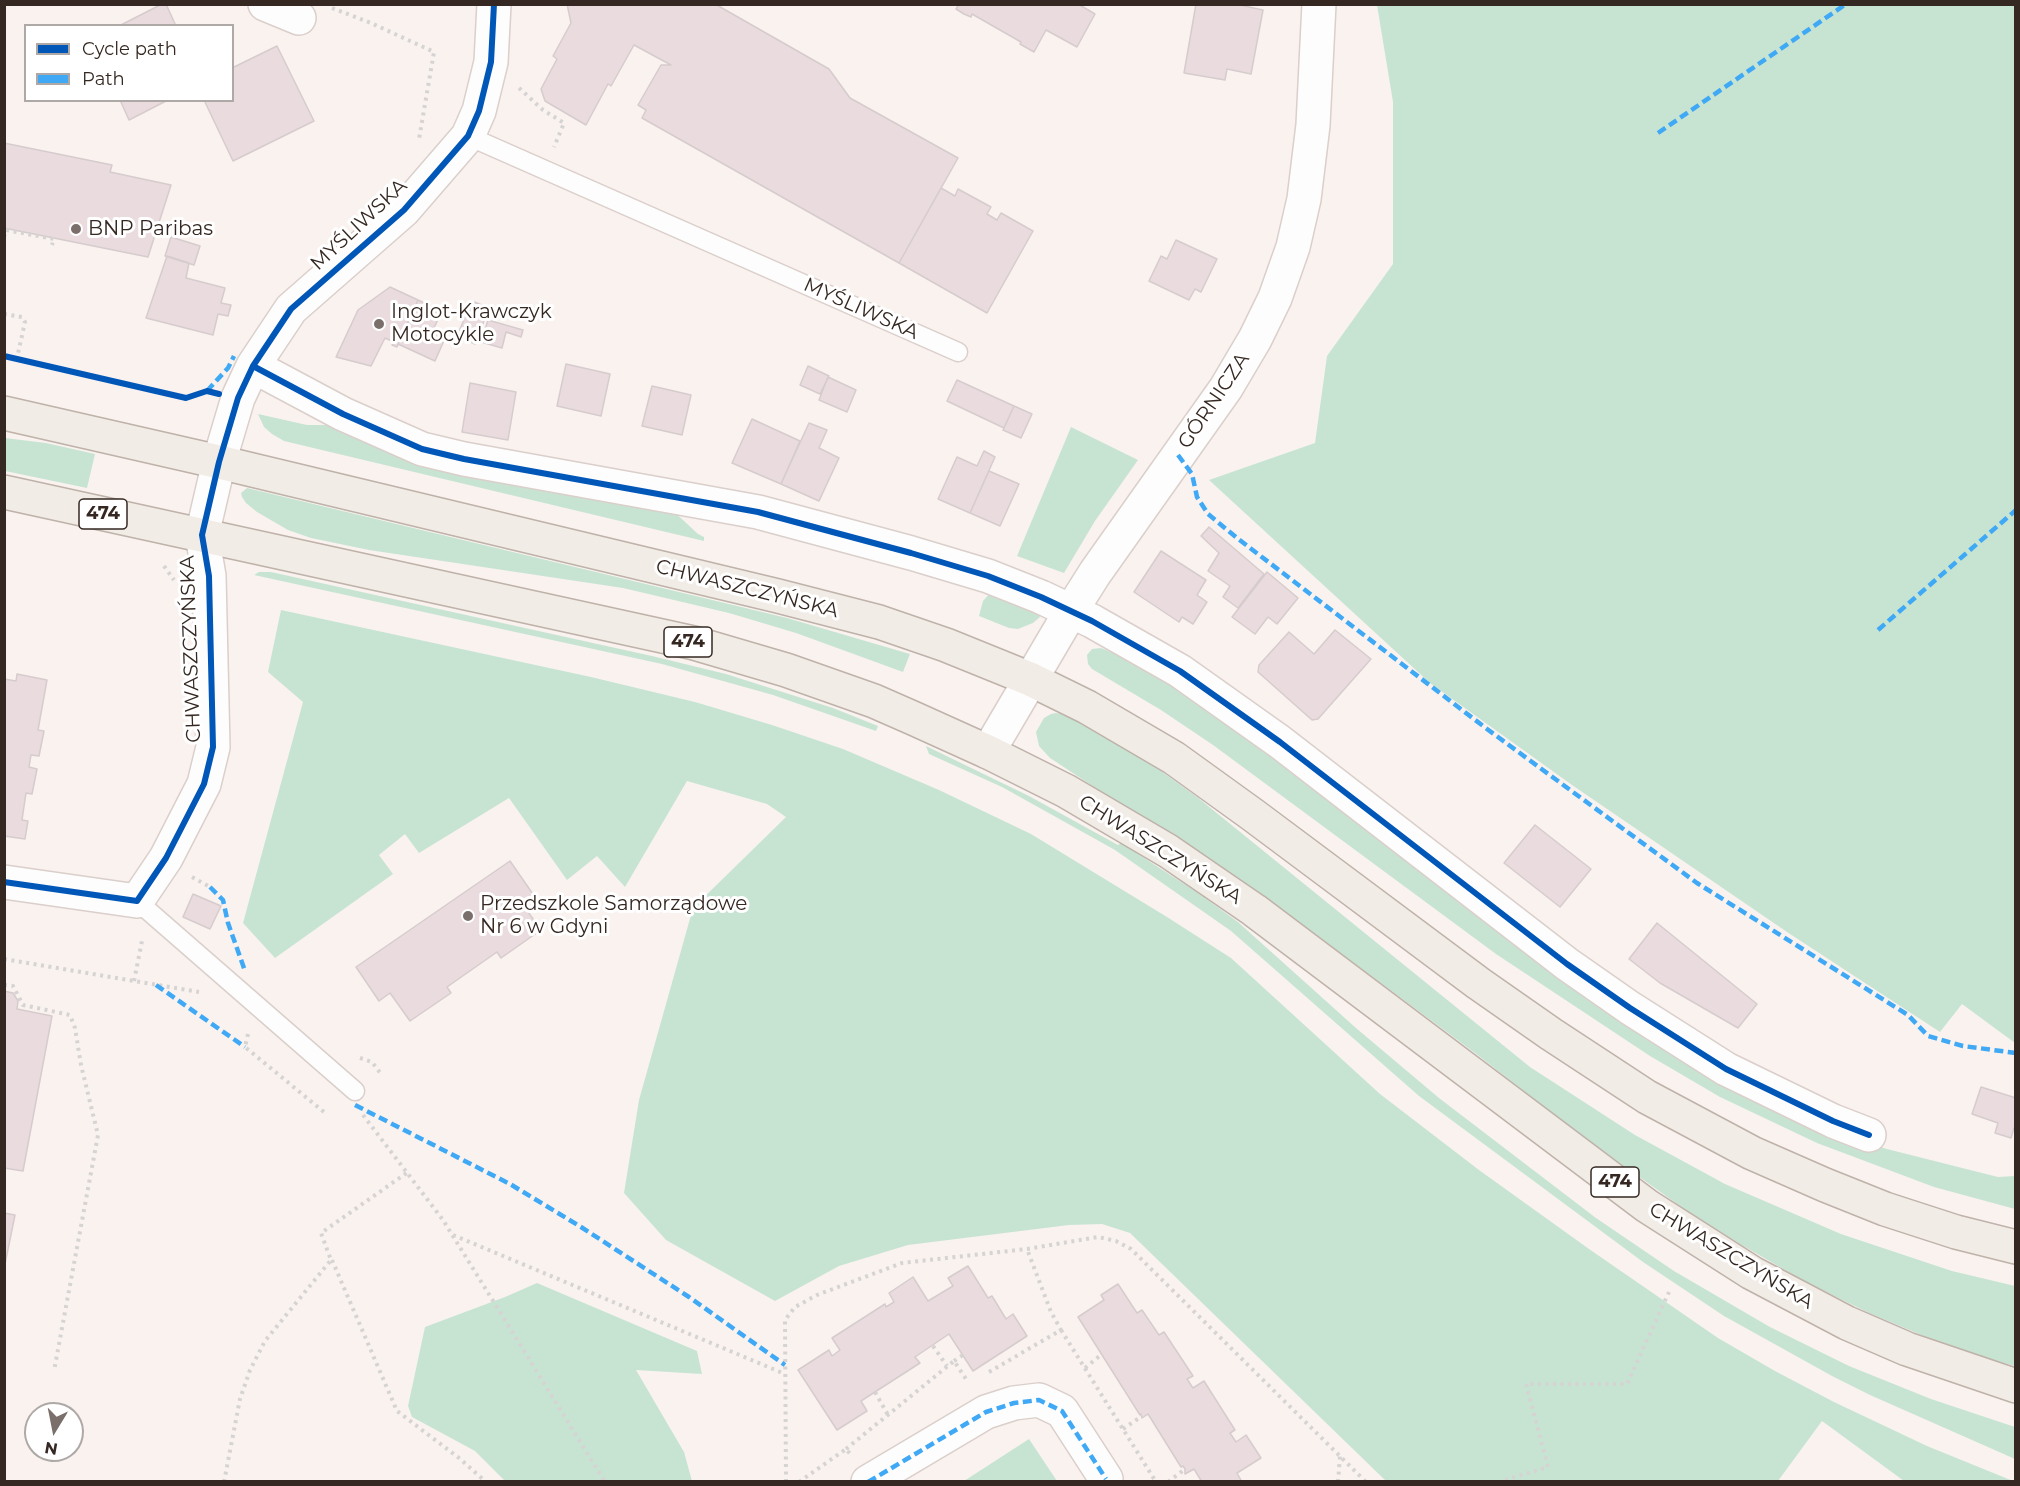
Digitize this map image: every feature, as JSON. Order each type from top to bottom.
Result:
[{"type":"main road","name":"CHWASZCZYŃSKA","points":[[4,413],[219,462],[879,622],[946,645],[1030,679],[1087,706],[1174,758],[1478,983],[1647,1097],[1752,1154],[1825,1185],[1885,1209],[1956,1232],[2016,1247]]},
{"type":"main road","name":"CHWASZCZYŃSKA","points":[[4,492],[694,643],[786,670],[874,701],[988,752],[1086,803],[1168,851],[1244,904],[1647,1206],[1752,1274],[1847,1323],[1897,1345],[2016,1386]]},
{"type":"street","points":[[265,4],[299,18]]},
{"type":"street","name":"MYŚLIWSKA","points":[[219,462],[238,399],[254,366],[291,309],[404,210],[468,136],[478,111],[491,62],[494,4]]},
{"type":"street","name":"GÓRNICZA","points":[[988,752],[1071,611],[1140,508],[1226,388],[1255,339],[1275,298],[1293,247],[1304,199],[1313,125],[1319,4]]},
{"type":"street","points":[[254,366],[343,414],[422,449],[475,461],[758,512],[988,576],[1031,592],[1071,611],[1189,677],[1280,742],[1568,964],[1630,1008],[1726,1070],[1833,1121],[1869,1135]]},
{"type":"street","name":"CHWASZCZYŃSKA","points":[[137,901],[166,858],[204,784],[213,747],[209,576],[202,535],[219,462]]},
{"type":"street","points":[[4,882],[137,901]]},
{"type":"street","points":[[868,1482],[986,1412],[1014,1403],[1039,1400],[1062,1411],[1106,1479]]},
{"type":"lane","name":"MYŚLIWSKA","points":[[468,136],[958,352]]},
{"type":"lane","points":[[137,901],[355,1091]]},
{"type":"path","points":[[371,23],[434,52],[419,142]]},
{"type":"path","points":[[518,87],[543,110],[564,123],[550,156]]},
{"type":"path","points":[[4,237],[6,230],[54,239],[52,245]]},
{"type":"path","points":[[4,314],[22,317],[25,322],[17,358]]},
{"type":"path","points":[[164,566],[175,581]]},
{"type":"path","points":[[190,876],[210,887]]},
{"type":"path","points":[[134,981],[139,949]]},
{"type":"path","points":[[4,959],[207,993]]},
{"type":"path","points":[[4,985],[13,986],[23,1005],[70,1015],[98,1135],[54,1371]]},
{"type":"path","points":[[354,1055],[372,1062],[381,1074]]},
{"type":"path","points":[[362,1113],[453,1235],[605,1482]]},
{"type":"path","points":[[408,1172],[321,1233],[397,1411],[459,1458],[486,1482]]},
{"type":"path","points":[[453,1235],[785,1374]]},
{"type":"path","points":[[786,1482],[785,1320],[795,1307],[817,1295],[903,1263],[1027,1249],[1098,1237],[1116,1241],[1131,1250],[1366,1482]]},
{"type":"path","points":[[1027,1249],[1051,1312],[1156,1482]]},
{"type":"path","points":[[224,1482],[240,1399],[250,1370],[265,1341],[332,1260]]},
{"type":"path","points":[[1498,1482],[1548,1467],[1526,1384],[1627,1384],[1669,1292]]},
{"type":"path","points":[[980,1378],[1061,1330]]},
{"type":"path","points":[[933,1346],[947,1366]]},
{"type":"path","points":[[1085,1368],[1102,1354]]},
{"type":"path","points":[[846,1449],[963,1355]]},
{"type":"path","points":[[954,1361],[970,1384]]},
{"type":"path","points":[[874,1392],[888,1415]]},
{"type":"path","points":[[1123,1429],[1142,1416]]},
{"type":"path","points":[[1338,1482],[1340,1455]]},
{"type":"path","points":[[1168,1482],[1185,1469]]},
{"type":"green space","points":[[1377,5],[2015,5],[2015,1043],[1962,1004],[1940,1032],[1787,932],[1572,785],[1430,683],[1209,480],[1315,443],[1327,356],[1393,264],[1393,102]]},
{"type":"green space","points":[[258,414],[307,425],[337,425],[669,507],[704,537],[704,541],[284,441],[264,427]]},
{"type":"green space","points":[[1071,427],[1138,460],[1095,521],[1064,573],[1017,556]]},
{"type":"green space","points":[[5,438],[46,443],[95,454],[87,488],[5,471]]},
{"type":"green space","points":[[247,488],[787,618],[910,654],[903,672],[796,633],[729,613],[623,588],[369,550],[311,538],[288,530],[257,512],[242,497],[241,493]]},
{"type":"green space","points":[[259,572],[271,572],[726,674],[833,708],[878,726],[876,731],[773,695],[662,664],[254,575]]},
{"type":"green space","points":[[991,592],[1038,608],[1040,617],[1033,623],[1018,629],[1009,628],[979,616],[983,601]]},
{"type":"green space","points":[[281,610],[591,677],[695,702],[843,749],[939,790],[1031,834],[1231,958],[1380,1094],[1479,1170],[1718,1338],[1834,1402],[1927,1446],[2013,1481],[1904,1481],[1822,1421],[1778,1481],[1386,1481],[1130,1233],[1102,1224],[1069,1225],[908,1245],[839,1266],[775,1301],[666,1240],[624,1193],[639,1100],[693,908],[786,817],[767,804],[687,781],[625,887],[597,856],[567,880],[509,798],[419,853],[405,834],[379,855],[393,874],[275,958],[243,923],[303,702],[268,672]]},
{"type":"green space","points":[[1101,648],[1162,677],[1323,792],[1864,1142],[1998,1177],[2015,1176],[2015,1209],[1934,1187],[1817,1143],[1720,1097],[1650,1056],[1496,954],[1213,745],[1161,710],[1092,669],[1088,664],[1087,655],[1092,649]]},
{"type":"green space","points":[[1056,713],[1084,724],[1161,771],[1197,797],[1530,1067],[1635,1135],[1725,1184],[1841,1234],[1952,1271],[2015,1286],[2015,1366],[1926,1337],[1869,1313],[1804,1281],[1687,1211],[1578,1133],[1292,917],[1050,758],[1039,746],[1036,732],[1044,718]]},
{"type":"green space","points":[[926,746],[1029,796],[1118,845],[1121,843],[1198,893],[1238,922],[1356,1028],[1439,1098],[1596,1218],[1674,1271],[1770,1327],[1849,1366],[1931,1399],[2015,1427],[2015,1459],[1870,1395],[1724,1316],[1643,1262],[1419,1096],[1231,931],[1115,850],[1002,787],[929,754]]},
{"type":"green space","points":[[537,1283],[697,1351],[702,1374],[636,1370],[684,1452],[692,1481],[505,1481],[475,1451],[412,1417],[408,1406],[425,1327]]},
{"type":"green space","points":[[1029,1439],[1057,1481],[964,1481]]},
{"type":"building","points":[[166,4],[175,24],[123,24]]},
{"type":"building","points":[[567,4],[715,4],[829,69],[850,98],[958,158],[899,263],[642,118],[646,110],[638,105],[661,65],[671,65],[634,45],[611,86],[608,84],[586,125],[545,101],[541,89],[557,59],[553,56],[571,23]]},
{"type":"building","points":[[956,4],[1078,4],[1095,14],[1077,47],[1046,30],[1034,52],[972,14],[971,17],[964,14],[956,9],[958,6]]},
{"type":"building","points":[[1196,4],[1235,4],[1263,10],[1251,74],[1227,69],[1225,80],[1184,73]]},
{"type":"building","points":[[277,46],[314,121],[233,161],[205,102],[234,102],[234,67]]},
{"type":"building","points":[[121,102],[164,102],[129,120]]},
{"type":"building","points":[[4,143],[112,165],[110,172],[171,185],[148,257],[4,228]]},
{"type":"building","points":[[941,188],[955,196],[958,189],[991,207],[987,214],[997,220],[1001,213],[1033,231],[987,313],[899,263]]},
{"type":"building","points":[[171,237],[200,246],[194,265],[165,256]]},
{"type":"building","points":[[1176,240],[1217,259],[1201,292],[1195,289],[1189,300],[1149,281],[1161,256],[1167,259]]},
{"type":"building","points":[[167,256],[189,263],[186,278],[225,288],[221,303],[231,305],[228,316],[218,314],[213,335],[146,318]]},
{"type":"building","name":"Inglot-Krawczyk Motocykle","points":[[390,287],[418,300],[397,347],[392,345],[394,342],[385,338],[371,366],[336,357],[358,310]]},
{"type":"building","points":[[418,300],[442,311],[433,330],[446,336],[435,361],[398,344]]},
{"type":"building","points":[[472,301],[489,308],[475,344],[457,336]]},
{"type":"building","points":[[488,320],[523,330],[521,337],[506,332],[502,348],[481,342]]},
{"type":"building","points":[[566,364],[610,374],[601,416],[557,406]]},
{"type":"building","points":[[808,366],[829,376],[820,394],[800,385]]},
{"type":"building","points":[[828,377],[856,390],[847,412],[819,400]]},
{"type":"building","points":[[957,380],[1014,406],[1004,428],[947,401]]},
{"type":"building","points":[[470,383],[516,392],[508,440],[462,432]]},
{"type":"building","points":[[652,386],[691,395],[682,435],[642,426]]},
{"type":"building","points":[[1014,406],[1032,414],[1021,438],[1003,430]]},
{"type":"building","points":[[752,419],[800,441],[781,484],[732,463]]},
{"type":"building","points":[[809,423],[827,430],[819,448],[839,458],[819,501],[781,484]]},
{"type":"building","points":[[984,451],[995,457],[970,513],[938,499],[957,457],[977,466]]},
{"type":"building","points":[[989,471],[1019,484],[1000,526],[970,513]]},
{"type":"building","points":[[1209,527],[1264,574],[1238,608],[1223,597],[1230,586],[1208,571],[1219,553],[1201,536]]},
{"type":"building","points":[[1161,551],[1206,580],[1197,595],[1207,602],[1193,624],[1182,617],[1179,622],[1134,592]]},
{"type":"building","points":[[1267,572],[1298,598],[1277,624],[1268,617],[1255,634],[1232,617]]},
{"type":"building","points":[[1335,630],[1371,659],[1318,719],[1312,720],[1258,672],[1259,665],[1289,632],[1314,654]]},
{"type":"building","points":[[17,674],[47,680],[38,730],[44,731],[39,756],[31,755],[29,767],[37,769],[32,794],[26,793],[22,820],[28,821],[25,839],[4,836],[4,679],[16,681]]},
{"type":"building","points":[[1535,825],[1591,869],[1560,907],[1504,863]]},
{"type":"building","points":[[510,861],[535,897],[523,905],[541,930],[501,958],[497,952],[447,987],[451,993],[410,1021],[390,993],[379,1001],[356,967]]},
{"type":"building","points":[[193,894],[221,906],[210,929],[183,917]]},
{"type":"building","points":[[1657,923],[1757,1004],[1738,1028],[1660,983],[1629,959]]},
{"type":"building","points":[[4,991],[13,993],[18,1001],[17,1009],[52,1016],[23,1171],[4,1168]]},
{"type":"building","points":[[1981,1087],[2016,1098],[2016,1128],[2011,1138],[1995,1133],[1998,1123],[1972,1114]]},
{"type":"building","points":[[4,1213],[15,1215],[4,1269]]},
{"type":"building","points":[[968,1266],[988,1298],[992,1296],[1006,1319],[1013,1314],[1027,1336],[973,1371],[949,1334],[915,1357],[920,1363],[861,1401],[867,1411],[837,1430],[798,1370],[829,1350],[832,1356],[840,1350],[832,1338],[885,1304],[886,1307],[894,1302],[889,1293],[913,1277],[928,1301],[953,1286],[948,1278]]},
{"type":"building","points":[[1118,1284],[1137,1313],[1142,1310],[1159,1335],[1164,1332],[1193,1376],[1187,1379],[1193,1388],[1204,1381],[1235,1430],[1230,1433],[1236,1442],[1246,1435],[1261,1458],[1237,1473],[1242,1482],[1202,1482],[1194,1469],[1185,1474],[1185,1469],[1181,1467],[1148,1414],[1142,1418],[1078,1317],[1104,1300],[1101,1295]]},
{"type":"marked path","points":[[1658,133],[1846,4]]},
{"type":"marked path","points":[[207,391],[228,368],[234,356]]},
{"type":"marked path","points":[[1178,455],[1192,474],[1197,497],[1208,514],[1237,538],[1487,729],[1697,883],[1908,1015],[1928,1036],[1963,1046],[2016,1053]]},
{"type":"marked path","points":[[1878,630],[2016,510]]},
{"type":"marked path","points":[[210,887],[223,900],[228,923],[245,971]]},
{"type":"marked path","points":[[156,985],[245,1047]]},
{"type":"marked path","points":[[355,1105],[510,1184],[689,1297],[785,1365]]},
{"type":"marked path","points":[[868,1482],[986,1412],[1014,1403],[1039,1400],[1062,1411],[1106,1479]]},
{"type":"cycle path","points":[[4,882],[137,901],[166,858],[204,784],[213,747],[209,576],[202,535],[219,462],[238,398],[253,366],[291,309],[404,210],[468,136],[479,111],[491,62],[494,4]]},
{"type":"cycle path","points":[[4,356],[186,398],[207,391],[219,394]]},
{"type":"cycle path","points":[[253,366],[343,414],[422,449],[464,459],[758,512],[988,576],[1092,621],[1180,671],[1280,742],[1567,964],[1630,1008],[1726,1069],[1833,1121],[1869,1135]]},
{"type":"place","name":"BNP Paribas","points":[[76,229]]},
{"type":"place","name":"Inglot-Krawczyk Motocykle","points":[[379,324]]},
{"type":"place","name":"Przedszkole Samorządowe Nr 6 w Gdyni","points":[[468,916]]}]
